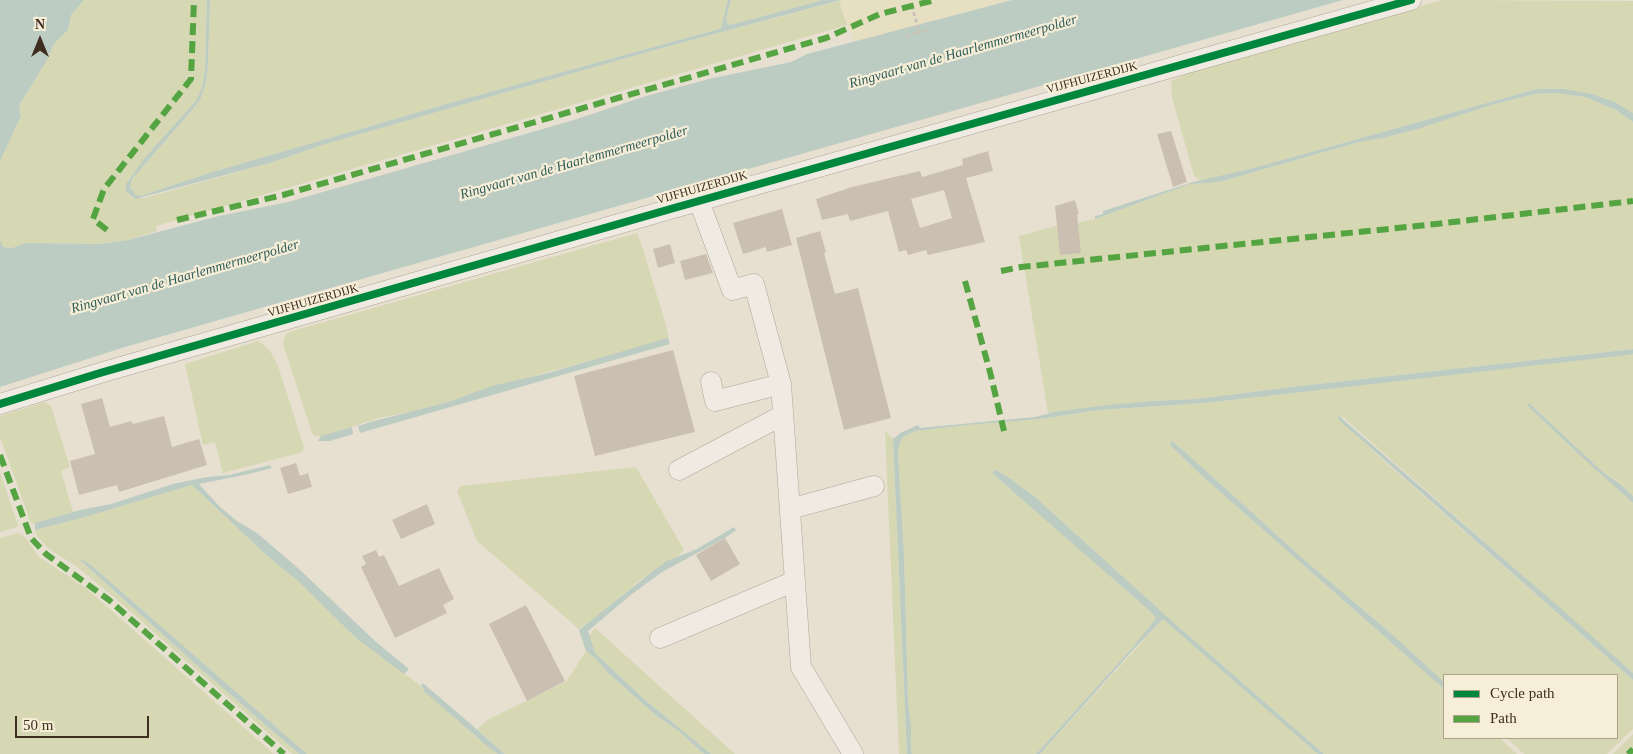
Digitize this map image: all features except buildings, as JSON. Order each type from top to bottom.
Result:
[{"type":"street","name":"VIJFHUIZERDIJK","points":[[0,404],[100,373],[699,201],[1411,0]]},
{"type":"street","points":[[699,201],[732,290],[754,284],[781,384],[801,667],[853,754]]},
{"type":"street","points":[[711,382],[715,401],[781,384]]},
{"type":"street","points":[[679,470],[783,415]]},
{"type":"street","points":[[790,509],[874,486]]},
{"type":"street","points":[[660,638],[795,581]]},
{"type":"path","points":[[912,6],[919,32]]},
{"type":"path","points":[[907,36],[930,30]]},
{"type":"shaded area","points":[[1012,0],[854,42],[839,1]]},
{"type":"green space","points":[[84,0],[207,0],[205,70],[202,88],[196,101],[128,180],[131,197],[145,198],[270,163],[322,145],[651,51],[839,1],[847,25],[156,226],[157,231],[128,240],[100,244],[26,243],[12,248],[2,247],[0,240],[0,161],[21,116],[19,106],[46,62],[54,44],[68,30],[71,15]]},
{"type":"green space","points":[[210,0],[728,0],[721,28],[712,31],[450,103],[209,173],[139,196],[130,187],[132,179],[200,100],[206,83],[208,63]]},
{"type":"green space","points":[[731,0],[823,0],[730,25],[726,19]]},
{"type":"green space","points":[[1442,0],[1633,1],[1633,113],[1615,102],[1592,94],[1537,89],[1250,169],[1202,181],[1194,176],[1172,97],[1171,81],[1195,70]]},
{"type":"green space","points":[[1556,93],[1585,97],[1616,110],[1633,122],[1633,349],[1197,399],[1153,401],[1048,413],[1019,236],[1070,222],[1072,224],[1095,219],[1190,184],[1219,182],[1359,142],[1418,129],[1491,105],[1535,94]]},
{"type":"green space","points":[[637,233],[669,340],[551,371],[423,409],[379,418],[320,437],[312,433],[283,344],[285,336],[289,332]]},
{"type":"green space","points":[[258,341],[269,349],[278,366],[304,447],[303,451],[223,473],[215,442],[203,445],[185,364]]},
{"type":"green space","points":[[1633,354],[1633,496],[1616,480],[1604,473],[1530,404],[1528,406],[1633,503],[1633,673],[1344,418],[1338,417],[1375,453],[1633,680],[1633,729],[1607,754],[1524,754],[1508,739],[1618,739],[1618,674],[1443,674],[1443,681],[1184,451],[1173,442],[1170,442],[1171,446],[1201,475],[1443,688],[1443,739],[1500,739],[1517,754],[1324,754],[1173,622],[1035,497],[999,471],[994,470],[993,474],[1156,618],[1133,647],[1036,754],[912,754],[908,701],[904,554],[898,453],[903,437],[915,431],[1040,419],[1099,410],[1205,403]]},
{"type":"green space","points":[[45,402],[51,406],[70,467],[61,471],[73,512],[34,524],[31,523],[0,437],[0,416]]},
{"type":"green space","points":[[885,431],[893,439],[907,754],[899,754]]},
{"type":"green space","points":[[636,467],[684,550],[676,558],[657,568],[638,582],[602,613],[579,629],[477,541],[457,491],[461,486]]},
{"type":"green space","points":[[0,472],[18,525],[0,532]]},
{"type":"green space","points":[[192,485],[263,552],[299,582],[356,638],[421,686],[477,738],[498,754],[307,754],[91,565],[80,560],[299,754],[292,754],[115,598],[76,566],[49,549],[37,536],[35,530]]},
{"type":"green space","points":[[18,533],[25,537],[39,557],[86,588],[274,754],[0,754],[0,538]]},
{"type":"green space","points":[[1162,620],[1165,620],[1203,652],[1318,754],[1040,754]]},
{"type":"green space","points":[[595,628],[735,754],[711,754],[644,699],[595,653],[589,636]]},
{"type":"green space","points":[[586,651],[658,717],[680,732],[704,754],[505,754],[477,729],[489,719],[567,681]]},
{"type":"green space","points":[[1633,734],[1633,754],[1613,754]]},
{"type":"water","points":[[0,0],[84,0],[71,15],[68,30],[54,44],[46,62],[19,106],[21,116],[0,161]]},
{"type":"water","points":[[207,0],[210,0],[206,83],[200,100],[132,179],[130,187],[139,196],[209,173],[450,103],[712,31],[721,28],[728,0],[731,0],[726,19],[730,25],[823,0],[841,0],[651,51],[322,145],[270,163],[135,199],[126,191],[126,184],[144,159],[196,101],[202,88],[205,70]]},
{"type":"water","name":"Ringvaart van de Haarlemmermeerpolder","points":[[1012,0],[1343,0],[125,347],[0,387],[0,240],[3,247],[12,248],[26,243],[100,244],[128,240],[219,216],[288,202],[574,120],[646,96],[713,78],[791,62],[807,54]]},
{"type":"water","points":[[1537,89],[1564,89],[1592,94],[1615,102],[1633,113],[1633,122],[1616,110],[1585,97],[1556,93],[1535,94],[1491,105],[1418,129],[1359,142],[1219,182],[1190,184],[1095,219],[1095,216],[1103,214],[1103,211],[1193,182],[1250,169]]},
{"type":"water","points":[[668,338],[670,344],[360,433],[358,426],[374,421],[448,402],[492,386],[548,373]]},
{"type":"water","points":[[1633,349],[1633,354],[1628,355],[1205,403],[1099,410],[1040,419],[915,431],[903,437],[898,453],[904,554],[908,701],[912,754],[907,754],[893,439],[900,433],[918,425],[920,428],[1035,417],[1054,412],[1108,405],[1197,399]]},
{"type":"water","points":[[1528,404],[1604,473],[1633,496],[1633,503],[1583,458]]},
{"type":"water","points":[[1339,416],[1633,673],[1633,680],[1339,420]]},
{"type":"water","points":[[352,427],[353,434],[330,441],[318,441],[321,436]]},
{"type":"water","points":[[1170,441],[1184,451],[1300,556],[1394,636],[1443,681],[1443,688],[1201,475],[1171,446]]},
{"type":"water","points":[[270,465],[272,468],[199,484],[220,507],[237,521],[257,533],[299,569],[375,641],[409,669],[404,674],[356,638],[299,582],[264,553],[192,485],[35,530],[35,523],[80,510],[111,504],[173,484],[207,477],[229,475]]},
{"type":"water","points":[[994,470],[1011,479],[1035,497],[1173,622],[1324,754],[1318,754],[1162,620],[1040,754],[1036,754],[1133,647],[1156,618],[993,474]]},
{"type":"water","points":[[734,527],[736,530],[725,538],[662,572],[632,594],[588,631],[595,653],[644,699],[711,754],[704,754],[609,674],[586,651],[579,630],[667,561],[697,549]]},
{"type":"water","points":[[79,559],[91,565],[307,754],[299,754]]},
{"type":"water","points":[[421,684],[424,684],[505,754],[498,754],[487,746],[425,692]]},
{"type":"marked path","points":[[107,230],[93,219],[104,189],[191,79],[194,0]]},
{"type":"marked path","points":[[177,220],[283,195],[826,38],[880,14],[935,0]]},
{"type":"marked path","points":[[1001,271],[1021,267],[1436,224],[1633,201]]},
{"type":"marked path","points":[[965,281],[1004,431]]},
{"type":"marked path","points":[[0,455],[31,538],[46,554],[109,600],[284,754]]},
{"type":"marked path","points":[[1628,754],[1633,749]]},
{"type":"cycle path","points":[[0,404],[100,373],[674,208],[1411,0]]}]
